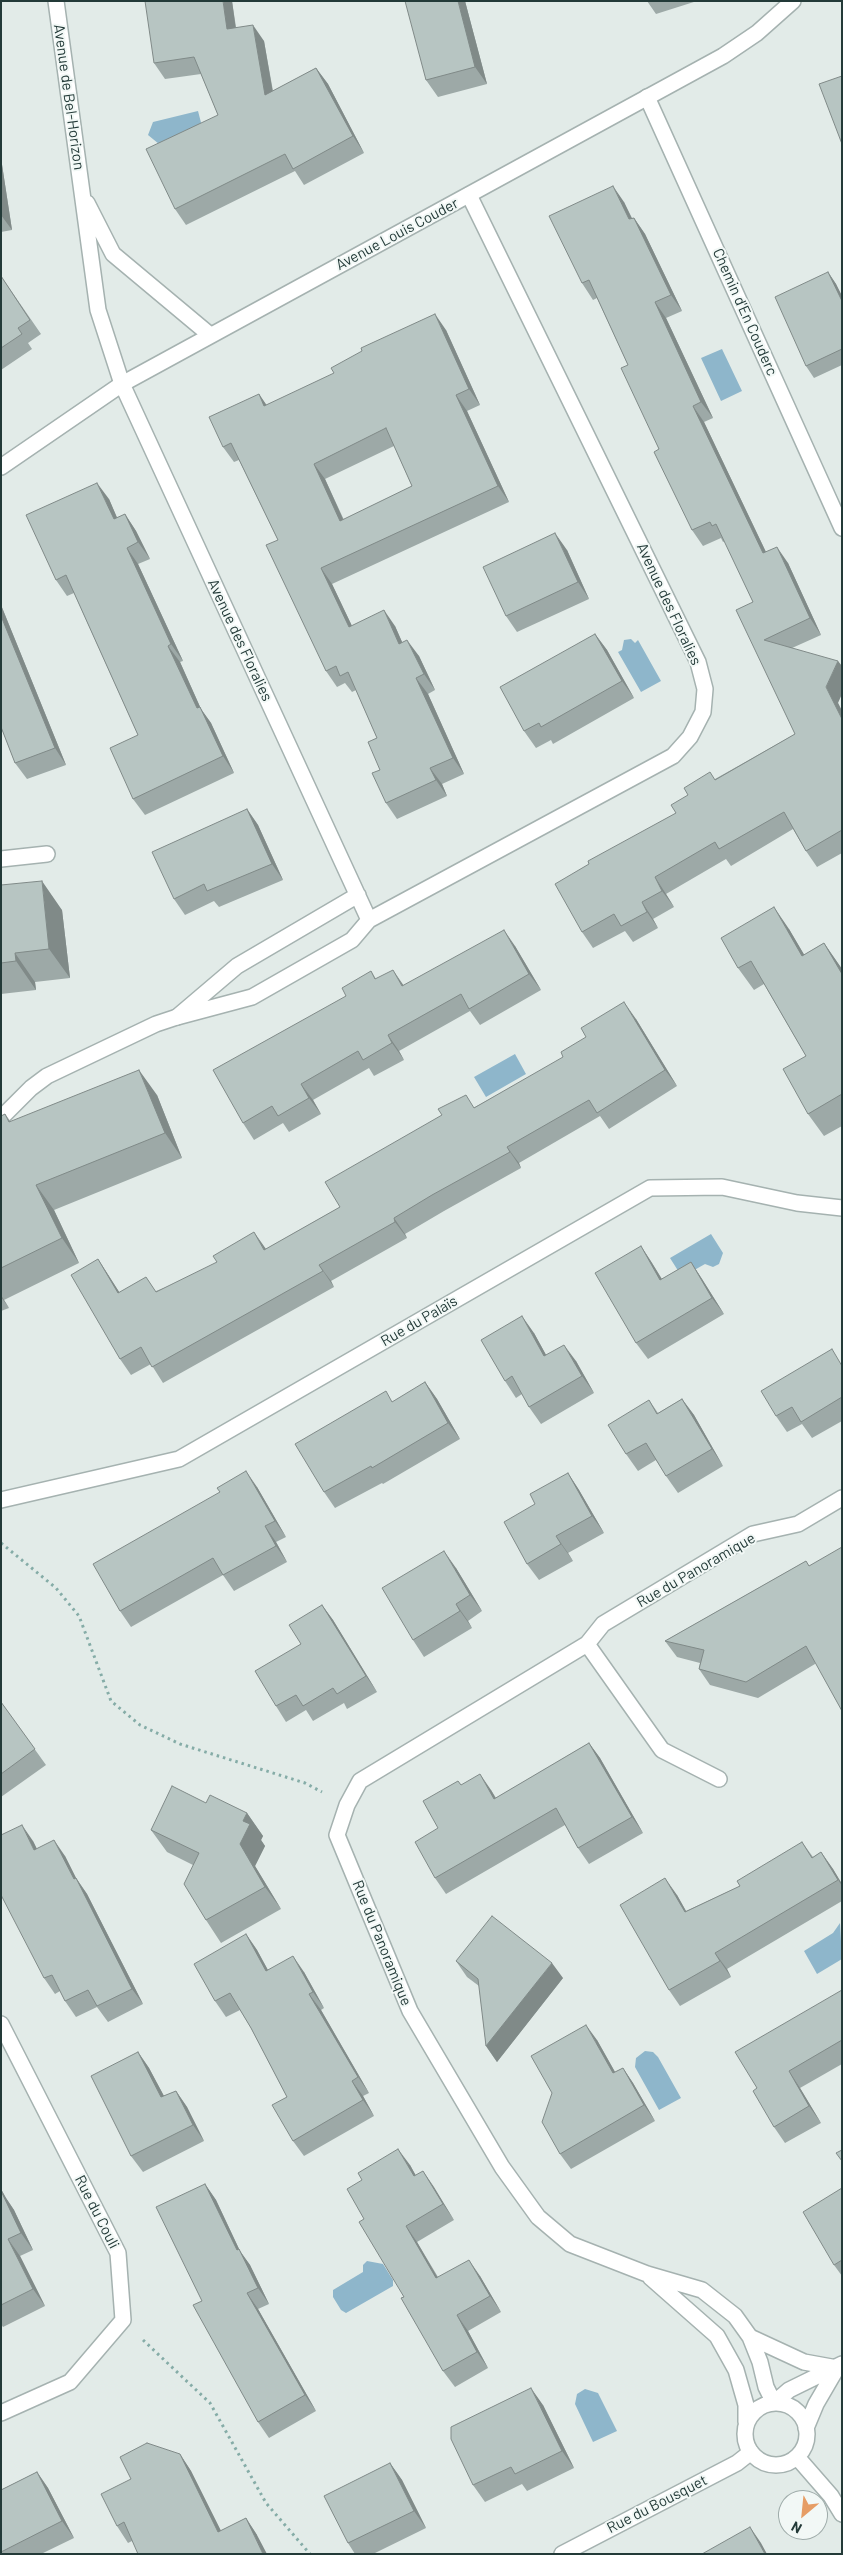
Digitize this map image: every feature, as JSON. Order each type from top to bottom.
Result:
[{"type":"street","name":"Avenue de Bel-Horizon","points":[[56,1],[98,310],[122,384]]},
{"type":"street","name":"Avenue Louis Couder","points":[[1,467],[122,384],[647,97],[743,42],[782,13],[793,1]]},
{"type":"street","name":"Chemin d'En Couderc","points":[[647,97],[842,528]]},
{"type":"street","name":"Avenue de Bel-Horizon","points":[[82,193],[113,254],[210,335]]},
{"type":"street","name":"Avenue des Floralies","points":[[1,1118],[31,1088],[47,1076],[156,1024],[252,996],[352,940],[369,920],[673,756],[690,737],[703,712],[705,689],[698,662],[469,195]]},
{"type":"street","name":"Avenue des Floralies","points":[[122,384],[369,920]]},
{"type":"street","points":[[1,860],[47,854]]},
{"type":"street","points":[[177,1017],[237,966],[358,895]]},
{"type":"street","name":"Rue du Palaïs","points":[[1,1500],[179,1459],[650,1188],[722,1187],[797,1204],[842,1208]]},
{"type":"street","name":"Rue du Panoramique","points":[[774,2403],[766,2387],[760,2362],[750,2337],[735,2316],[702,2290],[647,2274],[570,2244],[538,2217],[502,2167],[410,2011],[337,1835],[347,1805],[360,1781],[587,1644],[603,1624],[754,1534],[798,1524],[842,1498]]},
{"type":"street","points":[[587,1644],[662,1750],[719,1779]]},
{"type":"street","name":"Rue du Couli","points":[[1,2024],[118,2253],[123,2320]]},
{"type":"street","name":"Rue du Panoramique","points":[[647,2274],[717,2336],[736,2370],[746,2405],[746,2422]]},
{"type":"street","points":[[1,2413],[70,2382],[123,2320]]},
{"type":"street","name":"Rue du Panoramique","points":[[750,2337],[804,2362],[839,2366]]},
{"type":"street","points":[[774,2403],[789,2390],[839,2366]]},
{"type":"street","points":[[806,2428],[816,2404],[839,2366]]},
{"type":"street","points":[[774,2403],[788,2405],[800,2414],[806,2428],[807,2438],[797,2456],[782,2464],[764,2463],[751,2452],[746,2443],[744,2433],[746,2422],[753,2413],[762,2405],[774,2403]]},
{"type":"street","name":"Rue du Bousquet","points":[[562,2554],[737,2463],[751,2452]]},
{"type":"street","points":[[797,2456],[831,2496],[842,2514]]},
{"type":"path","points":[[1,1542],[56,1588],[79,1616],[111,1702],[140,1725],[180,1744],[305,1783],[347,1805]]},
{"type":"path","points":[[123,2320],[210,2403],[266,2503],[310,2554]]},
{"type":"water","points":[[198,111],[204,134],[159,144],[148,135],[153,122]]},
{"type":"water","points":[[722,349],[742,391],[721,401],[701,358]]},
{"type":"water","points":[[631,639],[635,643],[638,640],[661,681],[641,692],[618,652],[622,650],[624,640]]},
{"type":"water","points":[[515,1054],[526,1074],[486,1097],[474,1077]]},
{"type":"water","points":[[711,1234],[723,1253],[719,1264],[713,1267],[705,1264],[682,1277],[670,1258]]},
{"type":"water","points":[[840,1923],[842,1959],[817,1974],[804,1951],[833,1933]]},
{"type":"water","points":[[645,2051],[653,2052],[658,2057],[681,2098],[659,2110],[635,2067],[636,2058]]},
{"type":"water","points":[[367,2261],[383,2264],[393,2280],[393,2286],[346,2313],[341,2310],[333,2297],[333,2290],[363,2272],[363,2265]]},
{"type":"water","points":[[585,2389],[598,2393],[617,2431],[593,2442],[575,2404],[577,2394]]},
{"type":"building","points":[[145,1],[223,1],[227,29],[253,25],[265,95],[316,68],[353,136],[293,169],[285,154],[175,209],[146,149],[218,115],[194,57],[154,63]]},
{"type":"building","points":[[405,1],[458,1],[475,67],[426,80]]},
{"type":"building","points":[[842,76],[842,144],[819,84]]},
{"type":"building","points":[[613,186],[629,219],[634,218],[671,295],[655,302],[701,402],[693,406],[763,553],[777,547],[810,618],[764,640],[838,661],[826,687],[842,719],[842,830],[806,851],[784,812],[719,849],[715,842],[655,877],[662,891],[642,902],[647,912],[621,926],[614,914],[582,932],[555,884],[589,864],[588,861],[676,813],[671,805],[688,795],[684,788],[710,772],[715,780],[795,734],[736,610],[753,602],[716,524],[712,526],[710,522],[692,530],[654,452],[659,449],[621,368],[628,365],[589,280],[582,283],[549,216]]},
{"type":"building","points":[[828,272],[842,301],[842,349],[806,366],[775,297]]},
{"type":"building","points":[[1,276],[30,320],[18,328],[22,334],[1,348]]},
{"type":"building","points":[[435,314],[469,389],[456,395],[498,486],[321,568],[349,627],[384,610],[399,644],[407,640],[424,674],[416,678],[453,758],[430,768],[436,780],[386,803],[372,773],[380,770],[368,742],[377,738],[348,672],[340,676],[336,666],[326,671],[266,545],[278,540],[231,443],[223,447],[209,417],[259,394],[264,406],[334,373],[331,368],[362,351],[361,348]],"holes":[[[386,428],[412,486],[340,521],[314,464]]]},
{"type":"building","points":[[97,483],[114,519],[125,514],[138,542],[127,548],[171,644],[168,646],[197,708],[200,707],[223,756],[133,799],[110,748],[138,735],[66,575],[56,580],[26,515]]},
{"type":"building","points":[[555,533],[578,582],[506,616],[483,567]]},
{"type":"building","points":[[1,616],[55,748],[15,763],[1,727]]},
{"type":"building","points":[[595,634],[622,681],[541,727],[539,723],[524,731],[500,687]]},
{"type":"building","points":[[247,809],[272,864],[207,891],[204,884],[174,899],[152,852]]},
{"type":"building","points":[[42,881],[49,949],[15,953],[16,961],[1,963],[1,885]]},
{"type":"building","points":[[774,907],[802,956],[824,943],[842,974],[842,1094],[808,1114],[783,1069],[806,1056],[751,961],[738,968],[721,938]]},
{"type":"building","points":[[504,930],[529,974],[469,1009],[461,994],[388,1035],[392,1043],[363,1060],[358,1051],[301,1084],[309,1098],[278,1116],[272,1106],[243,1123],[213,1070],[346,996],[342,988],[371,971],[375,979],[393,970],[402,986]]},
{"type":"building","points":[[624,1002],[665,1070],[597,1113],[589,1100],[507,1147],[510,1152],[432,1195],[394,1218],[395,1222],[319,1265],[323,1271],[152,1367],[141,1347],[120,1359],[71,1275],[98,1259],[118,1293],[146,1277],[156,1292],[217,1262],[213,1256],[254,1232],[264,1250],[340,1207],[325,1182],[442,1115],[438,1109],[466,1095],[474,1108],[563,1057],[561,1052],[586,1037],[581,1028]]},
{"type":"building","points":[[139,1070],[165,1133],[36,1185],[62,1238],[1,1268],[1,1116],[5,1114],[9,1122]]},
{"type":"building","points":[[641,1246],[660,1280],[691,1262],[712,1298],[636,1343],[595,1273]]},
{"type":"building","points":[[522,1316],[544,1356],[564,1345],[582,1376],[529,1407],[512,1376],[505,1381],[481,1340]]},
{"type":"building","points":[[832,1349],[842,1366],[842,1397],[801,1422],[792,1407],[776,1416],[761,1391]]},
{"type":"building","points":[[425,1382],[448,1423],[372,1468],[371,1466],[324,1492],[295,1444],[386,1391],[392,1402]]},
{"type":"building","points":[[682,1399],[712,1449],[666,1476],[646,1443],[626,1454],[608,1425],[649,1400],[657,1414]]},
{"type":"building","points":[[246,1471],[275,1521],[265,1526],[276,1546],[223,1575],[213,1558],[120,1611],[93,1564],[220,1492],[217,1488]]},
{"type":"building","points":[[568,1473],[592,1516],[556,1536],[561,1544],[527,1564],[504,1522],[535,1504],[530,1494]]},
{"type":"building","points":[[842,1547],[842,1711],[806,1646],[746,1682],[699,1669],[704,1650],[665,1641],[806,1561],[809,1566]]},
{"type":"building","points":[[444,1551],[470,1595],[456,1604],[460,1611],[413,1640],[382,1588]]},
{"type":"building","points":[[322,1605],[366,1676],[337,1694],[333,1688],[303,1706],[296,1695],[276,1706],[255,1671],[301,1644],[289,1625]]},
{"type":"building","points":[[1,1702],[35,1749],[1,1774]]},
{"type":"building","points":[[589,1743],[632,1817],[578,1848],[556,1808],[435,1878],[415,1842],[438,1828],[423,1801],[458,1781],[461,1785],[480,1774],[494,1799]]},
{"type":"building","points":[[172,1786],[206,1803],[210,1795],[247,1813],[243,1821],[250,1824],[240,1844],[265,1887],[206,1920],[184,1884],[199,1853],[151,1830]]},
{"type":"building","points":[[22,1825],[34,1850],[54,1840],[74,1879],[76,1878],[132,1989],[97,2006],[88,1990],[65,2001],[52,1975],[44,1978],[1,1895],[1,1835]]},
{"type":"building","points":[[802,1842],[812,1858],[821,1852],[838,1880],[715,1953],[720,1961],[669,1990],[620,1905],[665,1878],[685,1912],[740,1886],[737,1881]]},
{"type":"building","points":[[492,1916],[552,1963],[486,2046],[478,1979],[456,1961]]},
{"type":"building","points":[[246,1934],[266,1971],[293,1956],[313,1992],[309,1994],[358,2077],[352,2081],[363,2100],[293,2141],[272,2105],[287,2097],[251,2028],[230,1993],[215,2001],[194,1964]]},
{"type":"building","points":[[842,1990],[842,2040],[789,2071],[809,2106],[774,2127],[753,2091],[757,2088],[735,2052]]},
{"type":"building","points":[[586,2025],[613,2073],[623,2068],[644,2105],[560,2154],[542,2122],[552,2093],[531,2056]]},
{"type":"building","points":[[138,2052],[161,2097],[176,2091],[193,2125],[131,2156],[91,2076]]},
{"type":"building","points":[[398,2149],[414,2176],[423,2171],[443,2204],[406,2226],[436,2278],[469,2260],[490,2296],[457,2315],[477,2352],[443,2371],[401,2298],[404,2297],[359,2222],[364,2219],[347,2189],[362,2180],[358,2173]]},
{"type":"building","points":[[842,2150],[842,2161],[836,2153]]},
{"type":"building","points":[[205,2184],[258,2288],[247,2293],[305,2395],[258,2422],[193,2305],[202,2301],[156,2207]]},
{"type":"building","points":[[842,2188],[842,2260],[834,2265],[803,2212]]},
{"type":"building","points":[[1,2194],[21,2233],[8,2239],[33,2289],[1,2305]]},
{"type":"building","points":[[531,2388],[562,2451],[515,2474],[511,2467],[473,2485],[451,2439],[451,2427]]},
{"type":"building","points":[[147,2443],[180,2454],[218,2532],[246,2518],[263,2554],[138,2554],[124,2522],[117,2526],[101,2494],[131,2479],[120,2457]]},
{"type":"building","points":[[390,2463],[414,2511],[348,2543],[324,2496]]},
{"type":"building","points":[[37,2472],[62,2521],[1,2552],[1,2490]]},
{"type":"building","points":[[750,2527],[765,2554],[702,2554]]}]
